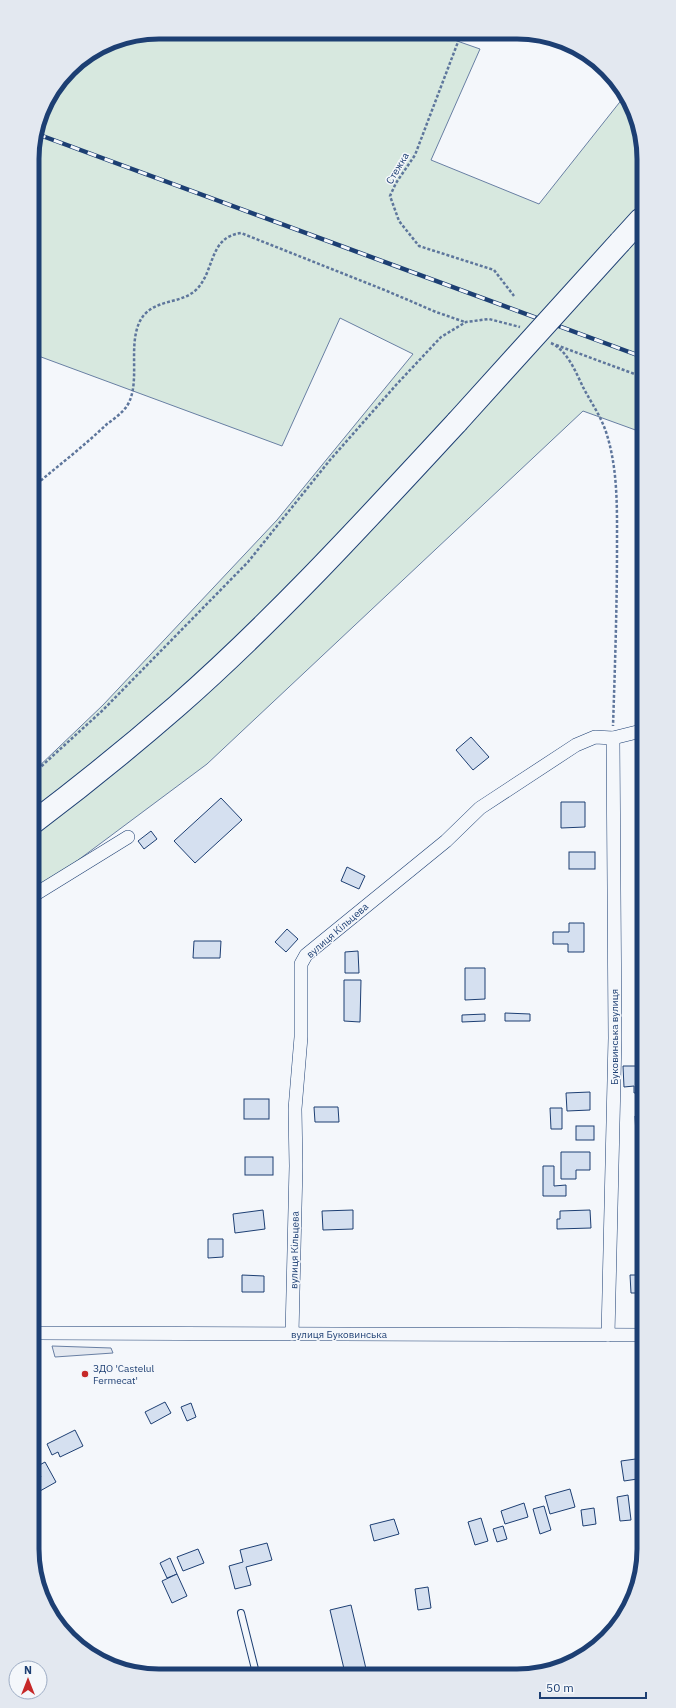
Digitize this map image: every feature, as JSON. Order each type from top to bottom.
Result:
[{"type":"highway","points":[[39,818],[97,774],[178,705],[239,648],[325,562],[457,422],[637,223]]},
{"type":"street","name":"вулиця Кільцева","points":[[292,1334],[296,1109],[301,1037],[301,964],[306,955],[446,841],[480,808],[576,745],[595,737],[613,738],[637,732]]},
{"type":"street","name":"Буковинська вулиця","points":[[608,1335],[615,1038],[613,738]]},
{"type":"street","points":[[39,892],[128,837]]},
{"type":"street","name":"вулиця Буковинська","points":[[39,1333],[637,1335]]},
{"type":"lane","points":[[241,1613],[255,1669]]},
{"type":"path","name":"Стежка","points":[[459,39],[414,155],[396,183],[390,196],[399,221],[419,246],[494,270],[514,296]]},
{"type":"path","points":[[39,482],[90,441],[126,407],[133,395],[134,338],[140,322],[149,310],[164,302],[180,300],[197,289],[208,272],[219,244],[230,235],[241,233],[380,288],[436,312],[466,322]]},
{"type":"path","points":[[39,768],[104,710],[248,562],[330,460],[396,385],[441,337],[466,322],[489,319],[523,329]]},
{"type":"path","points":[[549,342],[637,375]]},
{"type":"path","points":[[556,345],[573,366],[595,407],[607,435],[613,460],[616,486],[617,588],[613,738]]},
{"type":"shaded area","points":[[151,39],[451,39],[480,49],[431,160],[539,204],[621,100],[633,128],[637,159],[637,431],[583,411],[207,764],[39,889],[39,766],[103,705],[277,520],[413,354],[340,318],[282,446],[39,356],[39,151],[45,120],[51,106],[59,92],[74,74],[92,59],[106,51],[135,41]]},
{"type":"shaded area","points":[[52,1346],[111,1348],[113,1353],[55,1357]]},
{"type":"building","points":[[471,737],[489,757],[473,770],[456,750]]},
{"type":"building","points":[[221,798],[242,820],[195,863],[174,841]]},
{"type":"building","points":[[561,802],[585,802],[585,827],[561,828]]},
{"type":"building","points":[[151,831],[157,839],[144,849],[138,841]]},
{"type":"building","points":[[569,852],[595,852],[595,869],[569,869]]},
{"type":"building","points":[[347,867],[365,876],[359,889],[341,881]]},
{"type":"building","points":[[569,923],[584,923],[584,952],[568,952],[568,944],[553,944],[553,932],[569,932]]},
{"type":"building","points":[[287,929],[298,939],[286,952],[275,942]]},
{"type":"building","points":[[194,941],[221,941],[220,958],[193,958]]},
{"type":"building","points":[[358,951],[359,973],[345,973],[345,952]]},
{"type":"building","points":[[465,968],[485,968],[485,999],[465,1000]]},
{"type":"building","points":[[344,980],[361,980],[360,1022],[344,1021]]},
{"type":"building","points":[[505,1013],[530,1014],[530,1021],[505,1021]]},
{"type":"building","points":[[485,1014],[485,1021],[462,1022],[462,1015]]},
{"type":"building","points":[[623,1066],[637,1066],[637,1093],[634,1093],[634,1086],[624,1087]]},
{"type":"building","points":[[590,1092],[590,1110],[567,1111],[566,1093]]},
{"type":"building","points":[[244,1099],[269,1099],[269,1119],[244,1119]]},
{"type":"building","points":[[314,1107],[338,1107],[339,1122],[315,1122]]},
{"type":"building","points":[[550,1108],[562,1108],[562,1129],[551,1129]]},
{"type":"building","points":[[635,1116],[637,1116],[637,1135]]},
{"type":"building","points":[[576,1126],[594,1126],[594,1140],[576,1140]]},
{"type":"building","points":[[561,1152],[590,1152],[590,1170],[576,1170],[576,1179],[561,1179]]},
{"type":"building","points":[[245,1157],[273,1157],[273,1175],[245,1175]]},
{"type":"building","points":[[543,1166],[554,1166],[554,1186],[566,1185],[566,1196],[543,1196]]},
{"type":"building","points":[[636,1178],[637,1178],[637,1194]]},
{"type":"building","points":[[263,1210],[265,1229],[235,1233],[233,1214]]},
{"type":"building","points":[[353,1210],[353,1229],[323,1230],[322,1211]]},
{"type":"building","points":[[590,1210],[591,1228],[557,1229],[557,1219],[560,1219],[560,1211]]},
{"type":"building","points":[[208,1239],[223,1239],[223,1257],[208,1258]]},
{"type":"building","points":[[242,1275],[264,1276],[264,1292],[242,1292]]},
{"type":"building","points":[[630,1275],[637,1275],[637,1293],[631,1293]]},
{"type":"building","points":[[165,1402],[171,1413],[151,1424],[145,1412]]},
{"type":"building","points":[[191,1403],[196,1417],[187,1421],[181,1407]]},
{"type":"building","points":[[75,1430],[83,1446],[60,1457],[58,1452],[52,1455],[47,1444]]},
{"type":"building","points":[[637,1459],[637,1479],[624,1481],[621,1461]]},
{"type":"building","points":[[45,1462],[56,1482],[40,1491],[39,1478],[41,1477],[39,1473],[39,1465]]},
{"type":"building","points":[[570,1489],[575,1507],[550,1514],[545,1496]]},
{"type":"building","points":[[628,1495],[631,1520],[620,1521],[617,1497]]},
{"type":"building","points":[[524,1503],[528,1517],[505,1524],[501,1511]]},
{"type":"building","points":[[544,1506],[551,1530],[540,1534],[533,1509]]},
{"type":"building","points":[[594,1508],[596,1524],[583,1526],[581,1510]]},
{"type":"building","points":[[481,1518],[488,1541],[475,1545],[468,1522]]},
{"type":"building","points":[[394,1519],[399,1534],[374,1541],[370,1525]]},
{"type":"building","points":[[503,1526],[507,1539],[497,1542],[493,1529]]},
{"type":"building","points":[[267,1543],[272,1560],[246,1567],[251,1585],[235,1589],[229,1566],[243,1562],[240,1550]]},
{"type":"building","points":[[198,1549],[204,1563],[183,1571],[177,1557]]},
{"type":"building","points":[[170,1558],[177,1574],[167,1578],[160,1563]]},
{"type":"building","points":[[177,1574],[187,1596],[172,1603],[162,1581]]},
{"type":"building","points":[[428,1587],[431,1608],[418,1610],[415,1589]]},
{"type":"building","points":[[351,1605],[366,1669],[344,1669],[330,1610]]},
{"type":"railway","points":[[41,136],[637,355]]},
{"type":"place","name":"ЗДО 'Castelul Fermecat'","points":[[85,1374]]}]
